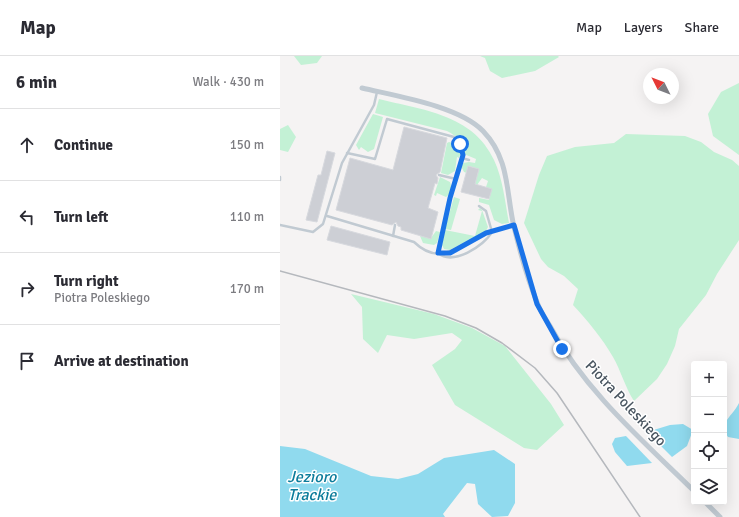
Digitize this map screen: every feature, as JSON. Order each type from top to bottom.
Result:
[{"type":"street","name":"Piotra Poleskiego","points":[[362,88],[444,109],[469,120],[483,132],[501,160],[506,174],[514,225],[537,304],[562,349],[601,398],[691,488]]},
{"type":"street","points":[[708,505],[720,517]]},
{"type":"lane","points":[[280,225],[313,232],[323,224],[327,216],[342,163],[374,105],[377,92]]},
{"type":"lane","points":[[347,153],[375,159],[387,119],[454,137],[462,149],[462,158],[438,253]]},
{"type":"lane","points":[[462,158],[469,160]]},
{"type":"lane","points":[[439,175],[456,179]]},
{"type":"lane","points":[[438,253],[444,258],[458,256],[488,238],[492,232],[486,211],[479,206]]},
{"type":"lane","points":[[327,216],[414,242],[421,249],[438,253],[450,253],[471,240],[514,225]]},
{"type":"lane","points":[[393,236],[395,225]]},
{"type":"green space","points":[[294,56],[322,56],[317,63],[301,65]]},
{"type":"green space","points":[[480,56],[559,57],[535,71],[502,78],[490,71],[485,58]]},
{"type":"green space","points":[[739,83],[739,155],[713,136],[708,114],[721,92]]},
{"type":"green space","points":[[379,99],[445,116],[460,123],[473,133],[485,145],[497,167],[500,175],[509,223],[502,224],[494,220],[489,205],[479,202],[479,198],[489,200],[490,195],[486,187],[488,181],[482,178],[477,185],[474,184],[479,169],[469,166],[467,173],[464,172],[461,166],[463,163],[475,163],[476,159],[464,154],[460,143],[451,133],[375,113]]},
{"type":"green space","points":[[373,114],[383,117],[374,149],[368,152],[361,147],[359,150],[356,145]]},
{"type":"green space","points":[[288,125],[296,137],[288,152],[280,150],[280,129]]},
{"type":"green space","points":[[626,134],[685,136],[701,142],[714,152],[732,160],[739,166],[739,240],[717,274],[706,295],[679,329],[675,346],[667,364],[657,379],[634,401],[609,350],[573,305],[578,289],[564,276],[548,267],[541,259],[524,223],[539,175],[547,156],[575,147],[614,143]]},
{"type":"green space","points":[[447,143],[457,144],[461,152],[459,158],[457,157],[455,171],[448,175],[441,173]]},
{"type":"green space","points":[[440,177],[451,184],[450,192],[446,197],[437,193],[436,196],[434,195]]},
{"type":"green space","points":[[454,197],[460,199],[451,230],[445,229]]},
{"type":"green space","points":[[480,208],[482,210],[488,227],[486,231],[450,250],[444,249],[442,245],[445,230],[475,236],[482,211],[478,210]]},
{"type":"green space","points":[[436,231],[440,232],[437,243],[434,245],[423,243],[420,236],[431,238]]},
{"type":"green space","points":[[351,294],[434,314],[472,328],[505,346],[551,404],[564,425],[537,450],[524,448],[455,405],[432,365],[455,349],[462,340],[452,333],[414,339],[387,335],[378,353],[363,339],[362,307]]},
{"type":"water","points":[[739,403],[739,439],[728,437],[727,435],[727,421]]},
{"type":"water","points":[[683,424],[691,429],[691,435],[687,446],[672,457],[647,432],[670,425]]},
{"type":"water","points":[[626,436],[652,463],[627,466],[615,452],[612,444],[615,438]]},
{"type":"water","name":"Jezioro Trackie","points":[[280,446],[305,449],[371,476],[398,479],[418,474],[444,458],[494,450],[515,464],[515,503],[508,516],[492,517],[478,504],[475,484],[467,483],[443,514],[445,517],[280,517]]},
{"type":"building","points":[[404,127],[447,138],[440,172],[436,175],[438,178],[437,184],[435,183],[428,208],[438,212],[431,239],[401,230],[401,227],[398,226],[396,222],[392,225],[336,210],[350,158],[393,170]]},
{"type":"building","points":[[327,151],[335,153],[317,222],[306,220],[318,175],[321,175]]},
{"type":"building","points":[[468,166],[479,169],[475,184],[492,189],[489,199],[461,192]]},
{"type":"building","points":[[331,226],[390,242],[387,255],[327,240]]},
{"type":"railway","points":[[280,271],[445,316],[476,328],[502,343],[535,368],[557,393],[640,517]]},
{"type":"route","points":[[460,144],[463,155],[438,245],[438,253],[450,253],[486,233],[514,225],[537,304],[562,349]]}]
